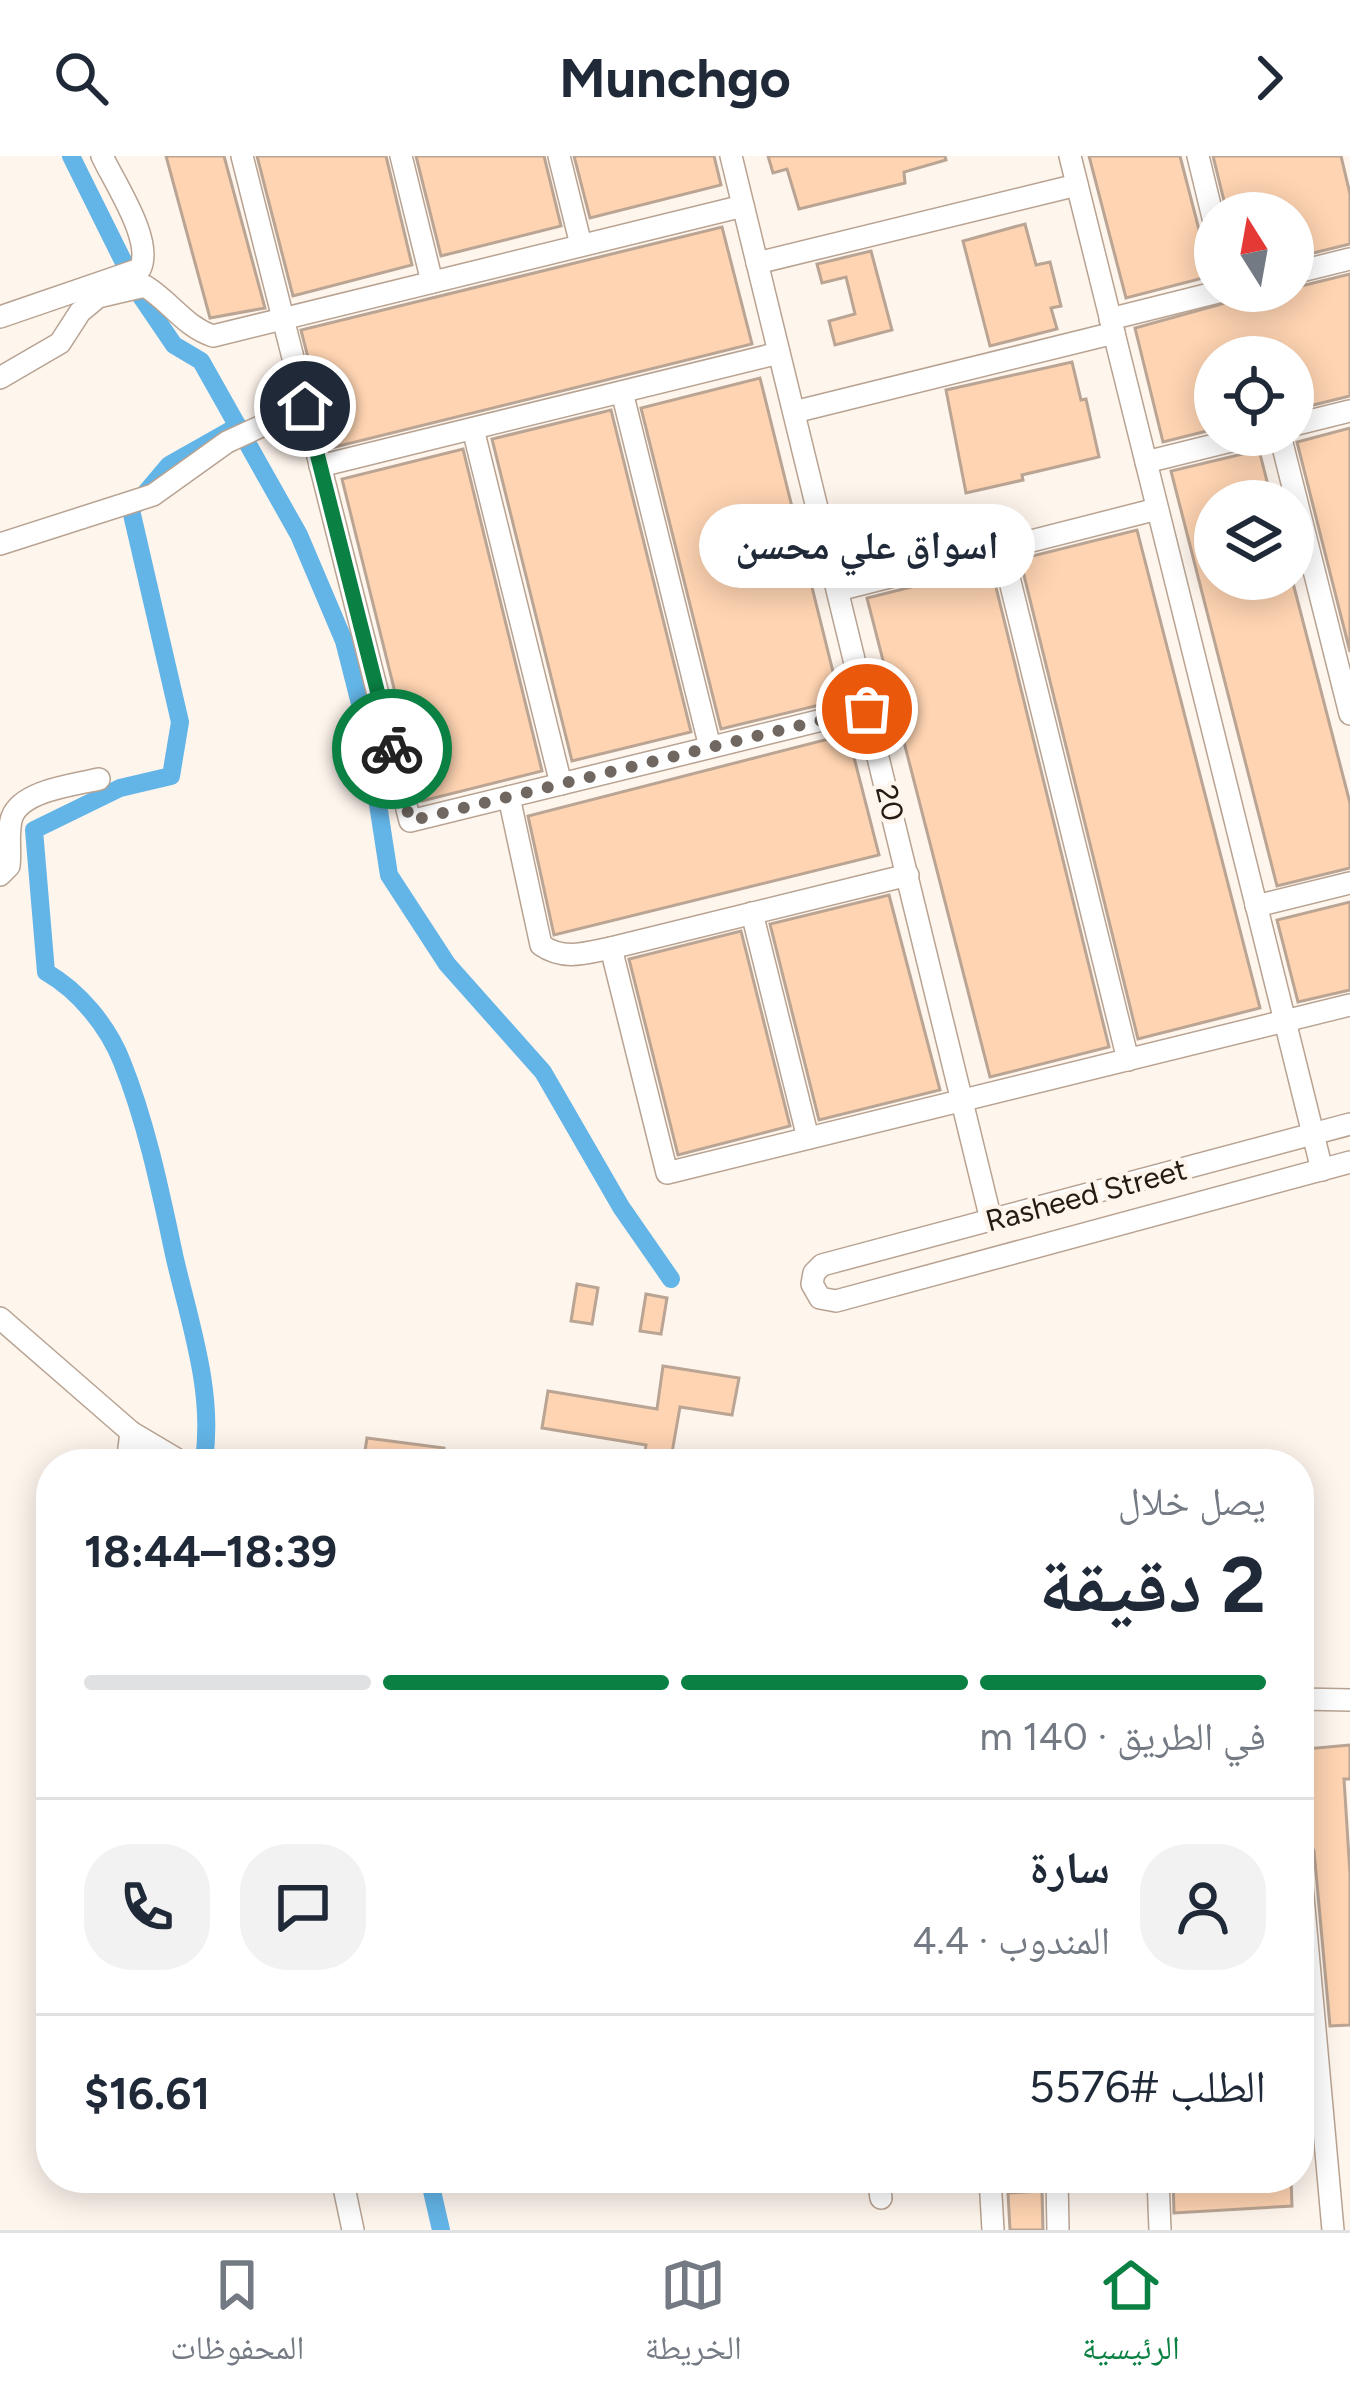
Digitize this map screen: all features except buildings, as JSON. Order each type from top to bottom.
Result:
[{"type":"street","points":[[0,378],[60,343],[80,312],[131,281],[146,257],[142,237],[102,156]]},
{"type":"street","points":[[242,156],[410,821],[867,709]]},
{"type":"street","points":[[401,156],[432,282]]},
{"type":"street","points":[[560,156],[581,245]]},
{"type":"street","name":"20","points":[[731,156],[991,1220]]},
{"type":"street","points":[[1070,156],[1322,1170]]},
{"type":"street","points":[[1198,156],[1207,192]]},
{"type":"street","points":[[757,263],[1077,184]]},
{"type":"street","points":[[131,281],[191,328],[214,336],[743,206]]},
{"type":"street","points":[[1314,268],[1350,259]]},
{"type":"street","points":[[0,317],[131,281]]},
{"type":"street","points":[[794,412],[1194,300]]},
{"type":"street","points":[[320,466],[779,353]]},
{"type":"street","points":[[622,392],[710,747]]},
{"type":"street","points":[[0,544],[153,496],[227,442],[305,406]]},
{"type":"street","points":[[1314,420],[1350,411]]},
{"type":"street","points":[[473,429],[560,784]]},
{"type":"street","points":[[1146,463],[1194,451]]},
{"type":"street","points":[[1285,456],[1350,714]]},
{"type":"street","points":[[838,590],[1157,509]]},
{"type":"street","points":[[1002,549],[1128,1060]]},
{"type":"street","points":[[0,875],[9,866],[11,819],[18,808],[38,795],[99,779]]},
{"type":"street","points":[[509,797],[541,945],[554,954],[571,956],[611,948],[908,875]]},
{"type":"street","points":[[1256,906],[1350,883]]},
{"type":"street","points":[[752,913],[808,1138]]},
{"type":"street","points":[[611,948],[667,1173],[1350,1005]]},
{"type":"street","name":"Rasheed Street","points":[[1350,1124],[822,1265],[814,1273],[813,1290],[825,1301],[836,1301],[1350,1162]]},
{"type":"street","points":[[0,1318],[131,1432],[160,1449]]},
{"type":"street","points":[[129,1449],[131,1432]]},
{"type":"street","points":[[1314,1699],[1350,1700]]},
{"type":"street","points":[[1314,2077],[1333,2230]]},
{"type":"street","points":[[345,2193],[353,2230]]},
{"type":"street","points":[[991,2193],[993,2230]]},
{"type":"street","points":[[1057,2193],[1058,2230]]},
{"type":"street","points":[[1159,2193],[1160,2230]]},
{"type":"waterway","points":[[71,156],[140,295],[174,345],[201,361],[299,535],[344,641],[366,727],[389,875],[447,964],[543,1072],[621,1207],[671,1279]]},
{"type":"waterway","points":[[205,1449],[206,1409],[199,1358],[146,1134],[109,1035],[81,999],[46,972],[34,830],[120,788],[171,776],[180,722],[131,510],[169,465],[238,426]]},
{"type":"waterway","points":[[432,2193],[441,2230]]},
{"type":"way so far","points":[[392,749],[410,821],[867,709]]},
{"type":"place","name":"اسواق علي محسن","points":[[867,709]]},
{"type":"route","points":[[305,406],[392,749]]}]
